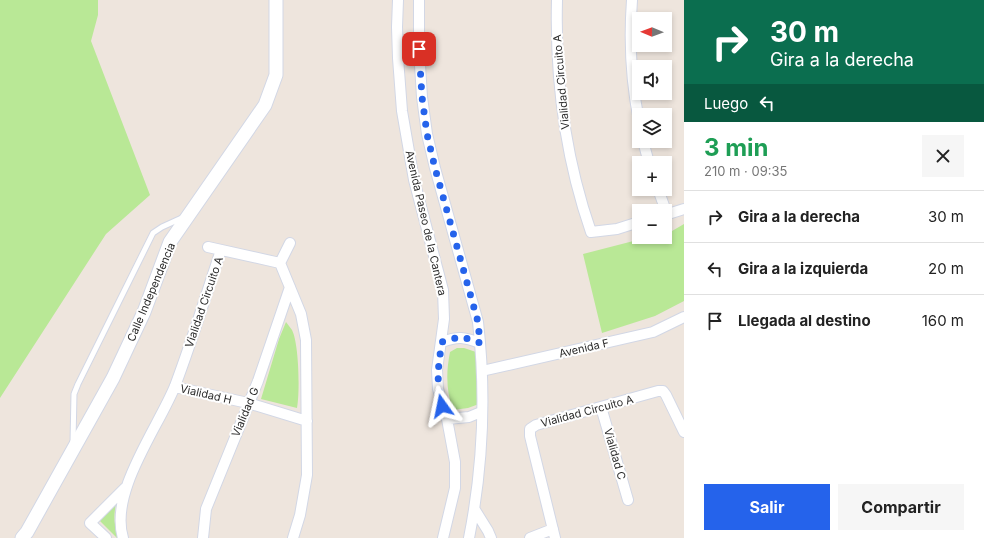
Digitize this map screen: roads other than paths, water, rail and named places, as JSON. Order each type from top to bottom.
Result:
[{"type":"street","name":"Calle Independencia","points":[[22,538],[27,532],[113,378],[144,312],[170,242],[265,105],[276,75],[276,0]]},
{"type":"street","name":"Avenida Paseo de la Cantera","points":[[398,0],[398,58],[402,111],[414,180],[443,290],[444,319],[437,370],[438,389],[447,419],[455,462],[455,488],[443,538]]},
{"type":"street","name":"Avenida Paseo de la Cantera","points":[[419,0],[419,49],[422,97],[427,134],[478,322],[480,343],[482,371],[481,454],[475,510],[469,538]]},
{"type":"street","name":"Vialidad Circuito A","points":[[557,0],[556,32],[558,82],[565,134],[574,178],[591,232],[617,229],[632,224]]},
{"type":"street","points":[[632,0],[630,24],[631,63],[636,108]]},
{"type":"street","points":[[672,213],[684,209]]},
{"type":"street","points":[[290,243],[280,263],[301,314],[306,340],[307,421],[307,475],[300,515],[292,538]]},
{"type":"street","points":[[208,247],[221,250]]},
{"type":"street","name":"Vialidad Circuito A","points":[[123,538],[121,531],[121,507],[126,486],[175,386],[221,250],[280,263]]},
{"type":"street","name":"Vialidad G","points":[[203,538],[206,509],[258,381],[290,287]]},
{"type":"street","name":"Avenida F","points":[[482,371],[653,332],[684,317]]},
{"type":"street","points":[[442,342],[454,338],[464,338],[480,343]]},
{"type":"street","name":"Vialidad H","points":[[175,386],[248,404],[307,421]]},
{"type":"street","name":"Vialidad Circuito A","points":[[554,533],[530,436],[530,429],[536,425],[658,391],[663,391],[684,432]]},
{"type":"street","name":"Vialidad C","points":[[601,407],[628,500]]},
{"type":"street","points":[[447,419],[469,418],[482,412]]},
{"type":"street","points":[[106,538],[90,523],[126,486]]},
{"type":"street","points":[[475,510],[491,538]]},
{"type":"street","points":[[530,538],[554,533]]},
{"type":"lane","points":[[72,452],[74,394],[78,384],[153,234],[162,227],[188,215]]}]
